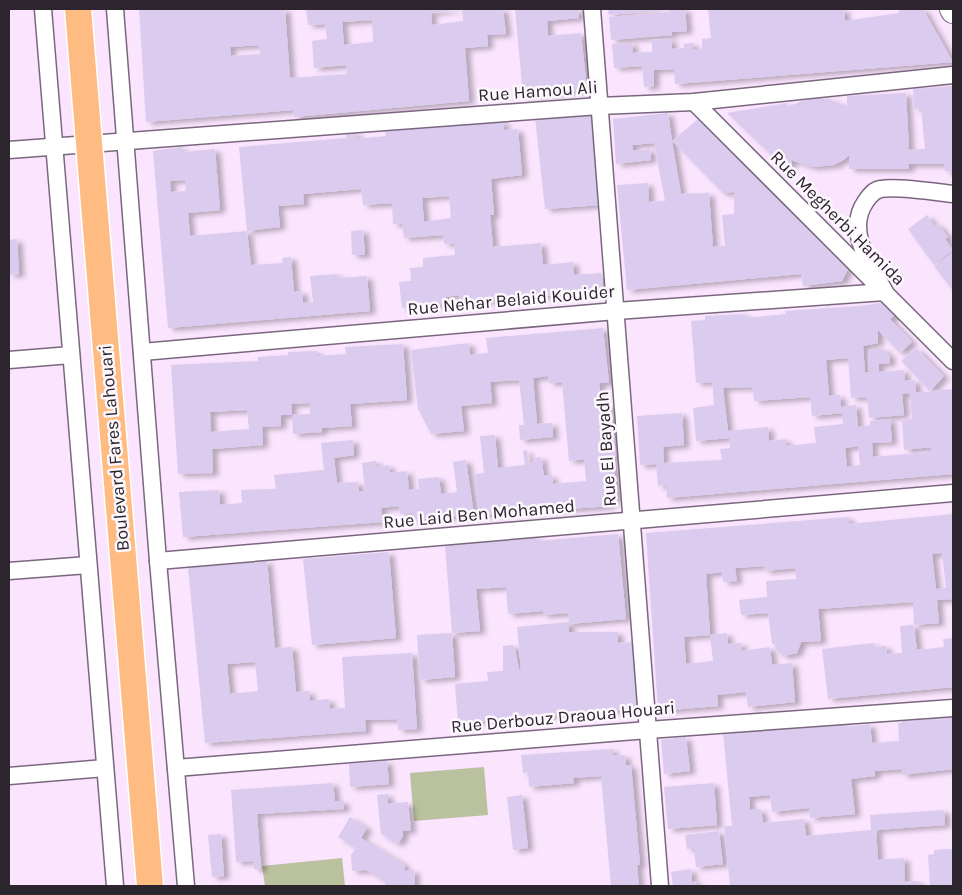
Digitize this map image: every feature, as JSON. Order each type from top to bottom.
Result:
[{"type":"main road","name":"Boulevard Fares Lahouari","points":[[78,9],[150,886]]},
{"type":"street","points":[[43,9],[115,886]]},
{"type":"street","points":[[115,9],[158,561],[186,886]]},
{"type":"street","name":"Rue El Bayadh","points":[[592,9],[660,886]]},
{"type":"street","name":"Rue Hamou Ali","points":[[9,150],[599,106],[694,102],[953,75]]},
{"type":"street","name":"Rue Megherbi Hamida","points":[[694,102],[953,361]]},
{"type":"street","points":[[884,292],[865,256],[859,239],[858,220],[862,207],[870,195],[882,189],[953,194]]},
{"type":"street","name":"Rue Nehar Belaid Kouider","points":[[142,352],[616,311],[884,292]]},
{"type":"street","points":[[9,360],[71,355]]},
{"type":"street","name":"Rue Laid Ben Mohamed","points":[[158,561],[953,493]]},
{"type":"street","points":[[9,571],[88,565]]},
{"type":"street","name":"Rue Derbouz Draoua Houari","points":[[176,768],[648,730],[953,708]]},
{"type":"street","points":[[9,776],[105,768]]},
{"type":"green space","points":[[484,767],[488,815],[414,821],[410,773]]},
{"type":"green space","points":[[342,858],[345,886],[265,886],[262,866]]},
{"type":"building","points":[[139,9],[285,9],[290,78],[347,74],[346,65],[314,68],[312,41],[327,39],[325,24],[308,25],[306,9],[460,9],[431,13],[432,25],[463,21],[462,9],[503,9],[506,34],[487,35],[488,46],[465,48],[469,101],[294,117],[293,110],[146,122]],"holes":[[[372,20],[373,42],[344,45],[342,22]],[[259,45],[260,54],[231,56],[230,47]]]},
{"type":"building","points":[[515,9],[578,9],[579,18],[547,21],[548,36],[581,33],[587,90],[523,96]]},
{"type":"building","points":[[608,9],[685,9],[687,31],[672,32],[672,35],[611,40],[609,17],[670,12],[668,10],[609,15]]},
{"type":"building","points":[[708,9],[844,9],[845,21],[899,13],[899,9],[923,9],[953,62],[675,84],[674,69],[654,70],[654,86],[644,87],[642,66],[614,68],[612,44],[632,43],[633,53],[652,52],[652,40],[671,39],[672,49],[684,48],[683,44],[693,43],[693,50],[702,49],[702,39],[711,38]]},
{"type":"building","points":[[953,86],[953,173],[945,171],[944,164],[909,164],[909,169],[849,169],[849,155],[834,165],[813,167],[791,160],[792,164],[785,168],[727,113],[787,103],[787,107],[817,98],[828,99],[847,106],[847,96],[906,93],[909,150],[925,149],[921,108],[914,109],[913,89]]},
{"type":"building","points":[[593,113],[601,205],[545,209],[535,117]]},
{"type":"building","points":[[668,113],[672,141],[698,119],[848,269],[842,281],[803,286],[801,274],[627,290],[617,185],[648,183],[649,202],[665,201],[654,143],[632,145],[633,151],[650,149],[651,160],[616,164],[613,119]],"holes":[[[672,141],[723,193],[734,192],[734,214],[722,215],[725,246],[713,247],[709,193],[681,194]]]},
{"type":"building","points":[[504,121],[504,130],[518,129],[522,175],[491,179],[494,215],[490,215],[493,247],[541,243],[543,265],[573,262],[574,275],[602,273],[603,291],[460,303],[459,295],[446,297],[446,304],[402,308],[399,282],[411,281],[410,268],[423,267],[423,258],[455,255],[454,243],[444,244],[443,235],[404,238],[402,224],[393,224],[392,203],[363,205],[361,189],[303,194],[304,204],[278,206],[280,227],[247,231],[239,147],[346,138],[346,134],[357,133],[357,139],[386,136],[385,131]],"holes":[[[449,196],[451,218],[424,222],[422,198]]]},
{"type":"building","points":[[182,147],[182,152],[215,149],[220,210],[188,213],[190,236],[247,231],[251,265],[283,263],[282,258],[291,257],[294,292],[302,291],[303,303],[313,302],[310,276],[338,274],[338,278],[367,276],[370,311],[168,328],[153,151]],"holes":[[[185,180],[186,191],[171,192],[170,181]]]},
{"type":"building","points":[[927,215],[935,226],[938,224],[948,237],[945,239],[953,250],[934,265],[908,229]]},
{"type":"building","points":[[363,230],[365,255],[352,255],[351,231]]},
{"type":"building","points":[[17,239],[19,274],[9,275],[9,240]]},
{"type":"building","points":[[953,252],[953,291],[934,266]]},
{"type":"building","points":[[885,302],[896,314],[890,319],[912,342],[900,353],[878,330],[878,343],[863,346],[865,373],[869,372],[868,349],[883,349],[890,356],[890,363],[879,364],[879,372],[904,370],[905,381],[915,380],[916,393],[953,389],[953,474],[667,498],[666,485],[658,486],[656,464],[640,465],[637,416],[682,413],[684,445],[663,447],[664,463],[722,460],[720,449],[730,448],[729,438],[696,441],[693,408],[714,405],[712,382],[696,383],[691,321],[705,320],[705,316],[746,314],[746,318],[786,314],[785,311],[861,306]],"holes":[[[848,358],[851,398],[867,397],[869,418],[904,415],[902,394],[910,393],[912,419],[902,420],[904,450],[931,447],[931,452],[873,457],[872,443],[892,442],[890,419],[870,421],[870,425],[858,427],[856,405],[841,407],[840,395],[829,396],[826,360]],[[752,379],[754,401],[810,397],[812,416],[842,413],[843,424],[814,427],[816,443],[786,446],[786,439],[769,441],[768,427],[728,431],[723,388],[752,387]],[[858,446],[860,465],[847,467],[845,448]]]},
{"type":"building","points":[[603,328],[609,383],[599,383],[601,406],[609,405],[610,416],[612,415],[616,457],[613,457],[617,493],[614,501],[607,506],[479,515],[475,474],[484,473],[480,436],[495,435],[498,468],[525,465],[523,451],[527,450],[529,464],[535,463],[534,458],[541,457],[544,476],[552,475],[553,484],[586,481],[584,459],[569,461],[562,382],[549,383],[548,376],[533,378],[537,424],[552,423],[553,437],[520,440],[519,425],[524,425],[519,380],[490,382],[492,403],[461,406],[464,431],[431,434],[418,409],[411,350],[469,343],[470,355],[488,353],[486,338]]},
{"type":"building","points":[[403,344],[407,400],[350,404],[352,426],[322,428],[322,432],[293,434],[292,415],[281,415],[281,426],[262,427],[263,445],[212,449],[213,473],[178,474],[171,365],[258,361],[258,357],[288,355],[288,352],[317,351],[317,356],[346,354],[345,347]],"holes":[[[310,403],[310,414],[292,415],[291,404]],[[247,410],[249,429],[211,432],[210,412]]]},
{"type":"building","points":[[916,348],[944,376],[930,391],[901,361]]},
{"type":"building","points":[[353,440],[354,455],[334,458],[337,483],[358,482],[359,491],[365,491],[362,463],[376,461],[376,467],[389,465],[390,473],[407,471],[409,490],[419,489],[418,479],[439,477],[441,494],[457,492],[453,462],[466,460],[474,515],[413,520],[412,513],[400,514],[399,506],[381,508],[383,522],[183,537],[179,492],[219,490],[220,505],[242,503],[241,490],[276,489],[274,475],[324,470],[321,443]]},
{"type":"building","points":[[953,514],[953,599],[937,600],[939,623],[914,625],[913,602],[818,609],[821,641],[801,642],[797,653],[784,656],[772,644],[768,613],[741,615],[739,600],[767,597],[766,581],[796,579],[795,568],[765,571],[764,566],[735,568],[737,581],[723,582],[722,572],[706,574],[710,635],[727,633],[728,644],[741,643],[742,651],[770,647],[772,665],[792,663],[795,702],[748,707],[746,692],[717,695],[718,706],[658,711],[646,533],[849,517],[849,524]],"holes":[[[942,553],[946,588],[936,589],[932,554]],[[710,635],[713,661],[686,664],[684,637]]]},
{"type":"building","points":[[618,534],[626,619],[569,624],[568,613],[543,615],[543,611],[508,614],[506,587],[476,589],[480,631],[452,633],[445,545],[537,537],[537,541]]},
{"type":"building","points":[[389,552],[396,638],[312,645],[303,559]]},
{"type":"building","points":[[267,561],[275,648],[292,647],[296,692],[309,691],[310,701],[329,699],[330,709],[345,708],[342,657],[412,653],[417,729],[398,730],[397,719],[365,720],[366,731],[205,743],[188,567]],"holes":[[[255,662],[258,691],[230,694],[227,664]]]},
{"type":"building","points":[[569,622],[569,632],[618,632],[618,643],[635,642],[640,709],[458,723],[455,684],[488,681],[487,672],[503,671],[503,646],[514,645],[519,669],[521,669],[517,627]]},
{"type":"building","points":[[914,625],[917,650],[944,647],[943,639],[953,638],[953,687],[828,699],[822,649],[874,643],[874,647],[886,646],[887,654],[902,653],[900,626]]},
{"type":"building","points":[[452,633],[455,677],[420,680],[417,635]]},
{"type":"building","points":[[953,714],[953,769],[902,775],[902,769],[875,771],[875,776],[851,779],[855,814],[810,818],[809,808],[772,812],[770,795],[749,797],[750,810],[761,809],[763,823],[804,819],[806,836],[871,830],[870,815],[944,810],[945,825],[876,830],[878,860],[904,858],[905,882],[919,881],[919,886],[730,886],[724,826],[732,826],[723,733],[845,723],[845,727],[870,724],[872,743],[899,741],[898,723],[902,723],[902,720],[909,719],[909,722],[915,721],[914,719],[928,720],[928,717],[936,716],[936,720],[945,719],[945,715]]},
{"type":"building","points":[[686,737],[690,771],[664,774],[661,740]]},
{"type":"building","points":[[613,749],[613,756],[625,755],[626,765],[631,765],[640,865],[637,865],[639,886],[611,886],[601,776],[573,778],[574,783],[529,787],[528,772],[523,773],[521,755]]},
{"type":"building","points":[[387,761],[389,784],[350,787],[349,764]]},
{"type":"building","points":[[333,783],[335,801],[344,801],[344,809],[257,814],[261,869],[254,869],[253,861],[236,862],[231,790]]},
{"type":"building","points":[[714,783],[717,825],[668,829],[664,787]]},
{"type":"building","points":[[388,794],[388,804],[408,802],[411,830],[403,831],[403,836],[398,844],[381,834],[377,795]]},
{"type":"building","points":[[522,795],[528,848],[513,850],[507,797]]},
{"type":"building","points":[[350,817],[367,828],[361,838],[404,864],[405,871],[414,870],[415,886],[385,886],[385,881],[366,870],[352,871],[351,855],[356,848],[338,837]]},
{"type":"building","points":[[719,831],[723,864],[696,867],[694,849],[687,849],[685,835]]},
{"type":"building","points":[[221,834],[224,876],[212,877],[208,835]]},
{"type":"building","points":[[952,849],[953,886],[930,886],[928,855],[934,854],[934,850]]},
{"type":"building","points":[[691,869],[692,882],[697,881],[697,886],[673,886],[671,872]]}]
